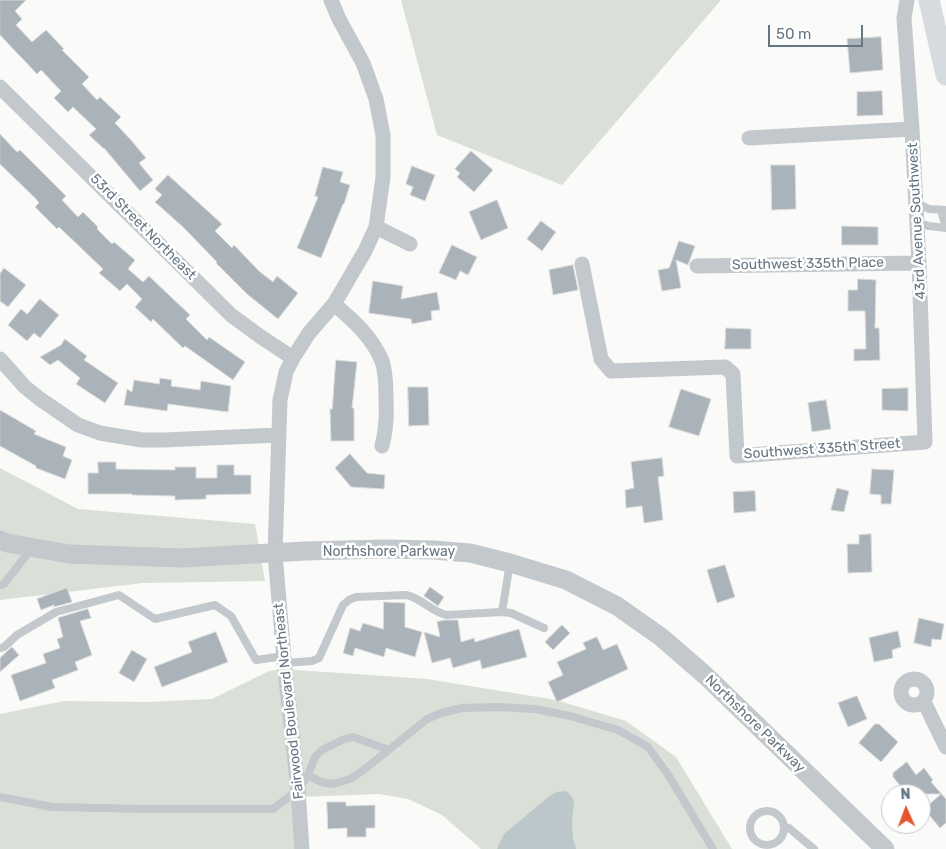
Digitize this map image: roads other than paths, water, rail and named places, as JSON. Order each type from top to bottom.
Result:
[{"type":"main road","points":[[930,0],[946,75]]},
{"type":"street","name":"Fairwood Boulevard Northeast","points":[[302,849],[276,554],[280,400],[286,372],[309,333],[334,304],[365,251],[376,227],[383,177],[383,135],[376,99],[363,63],[331,0]]},
{"type":"street","name":"43rd Avenue Southwest","points":[[907,0],[904,18],[917,222],[925,442]]},
{"type":"street","name":"53rd Street Northeast","points":[[0,87],[231,315],[294,358]]},
{"type":"street","points":[[749,138],[912,129]]},
{"type":"street","points":[[376,227],[410,244]]},
{"type":"street","name":"Southwest 335th Place","points":[[697,266],[919,263]]},
{"type":"street","name":"Southwest 335th Street","points":[[582,264],[601,359],[611,371],[725,367],[733,374],[737,456],[925,442]]},
{"type":"street","points":[[334,304],[365,333],[382,361],[386,385],[387,420],[382,446]]},
{"type":"street","points":[[0,359],[24,387],[40,399],[78,425],[100,433],[142,440],[279,435]]},
{"type":"street","name":"Northshore Parkway","points":[[0,540],[7,543],[69,554],[183,558],[306,551],[434,550],[470,553],[566,580],[617,606],[661,637],[706,676],[885,849]]},
{"type":"street","points":[[924,702],[946,747]]},
{"type":"lane","points":[[916,203],[929,209],[944,210],[944,221],[946,223]]},
{"type":"lane","points":[[917,222],[928,226],[946,228]]},
{"type":"lane","points":[[0,585],[4,584],[32,547]]},
{"type":"lane","points":[[502,612],[510,563]]},
{"type":"lane","points":[[0,648],[4,647],[17,635],[56,612],[119,595],[155,619],[215,606],[231,616],[256,660],[312,661],[319,658],[343,605],[356,597],[406,595],[414,597],[438,613],[446,615],[511,613],[544,628]]},
{"type":"lane","points":[[308,775],[321,782],[333,784],[350,779],[427,719],[441,713],[462,708],[498,706],[570,716],[618,730],[648,747],[669,776],[713,849]]},
{"type":"lane","points":[[0,797],[52,807],[141,809],[273,808],[298,790],[308,775],[315,757],[322,750],[352,737],[389,750]]},
{"type":"lane","points":[[764,811],[770,811],[780,816],[784,828],[783,833],[776,842],[765,844],[755,839],[750,828],[754,817],[764,811]]},
{"type":"lane","points":[[784,828],[789,828],[814,849]]}]
